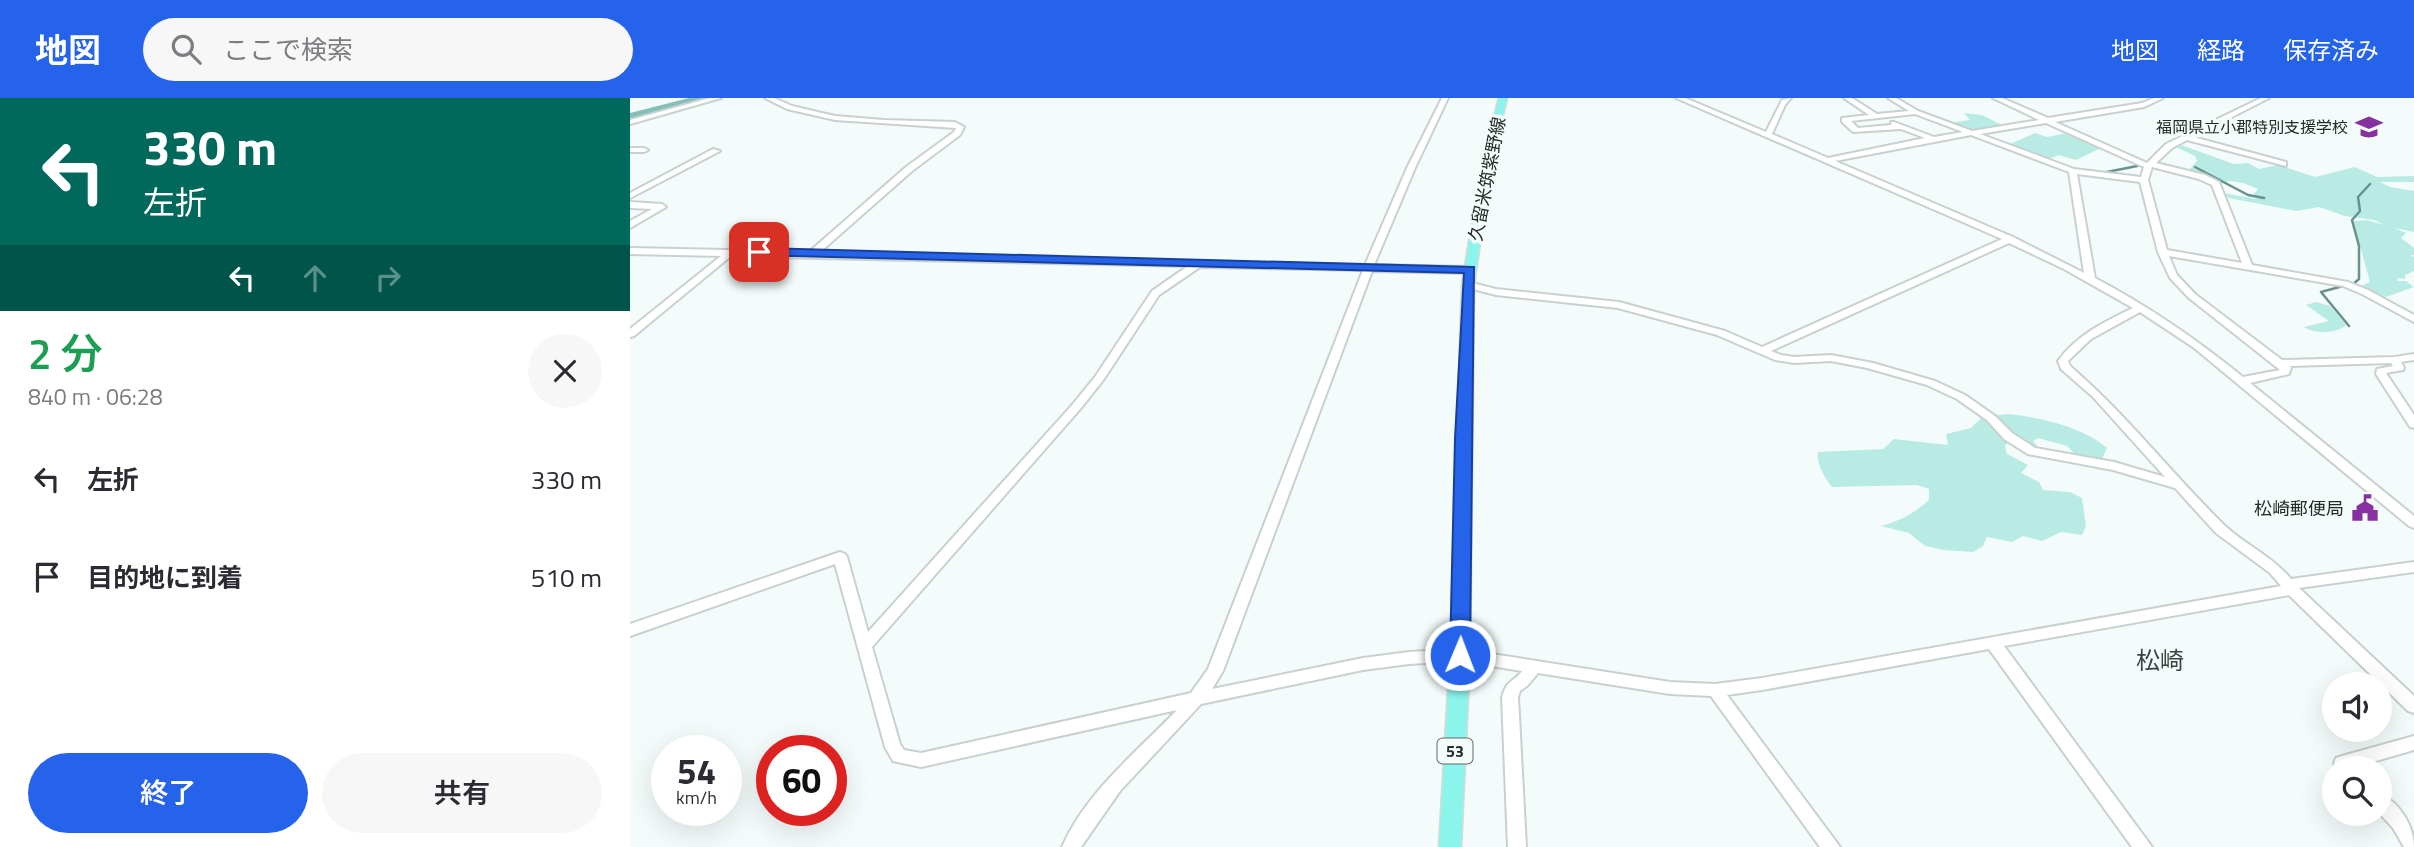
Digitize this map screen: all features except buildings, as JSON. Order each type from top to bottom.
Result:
[{"type":"main road","name":"久留米筑紫野線","points":[[1450,847],[1460,655],[1468,285],[1486,167],[1503,98]]},
{"type":"street","points":[[630,122],[718,98]]},
{"type":"street","points":[[768,98],[799,110],[825,115],[955,124],[960,127],[813,253]]},
{"type":"street","points":[[1071,847],[1094,811],[1118,781],[1200,698],[1215,671],[1369,267],[1410,168],[1445,98]]},
{"type":"street","points":[[1679,98],[2010,239],[2090,279],[2172,327],[2414,523]]},
{"type":"street","points":[[1768,135],[1773,129],[1783,101],[1788,98]]},
{"type":"street","points":[[1847,98],[1877,117],[1933,139]]},
{"type":"street","points":[[1891,98],[1916,112],[2073,171],[2144,180]]},
{"type":"street","points":[[1996,98],[2149,165],[2202,177],[2216,184],[2247,265]]},
{"type":"street","points":[[1829,160],[1933,139],[2144,105],[2160,98]]},
{"type":"street","points":[[2241,381],[2285,372],[2286,368],[2179,284],[2163,252],[2144,180],[2149,165],[2169,146],[2266,98]]},
{"type":"street","points":[[1901,127],[1856,130],[1845,120],[1916,112]]},
{"type":"street","points":[[2186,137],[2283,163]]},
{"type":"street","points":[[630,150],[643,150]]},
{"type":"street","points":[[630,196],[716,151]]},
{"type":"street","points":[[2073,171],[2090,279]]},
{"type":"street","points":[[630,186],[647,186]]},
{"type":"street","points":[[630,205],[662,207],[630,225]]},
{"type":"street","points":[[1762,351],[2010,239]]},
{"type":"street","points":[[630,251],[732,251],[1470,270]]},
{"type":"street","points":[[630,334],[732,251]]},
{"type":"street","points":[[2163,252],[2345,284],[2414,319]]},
{"type":"street","points":[[865,645],[1077,406],[1099,379],[1155,293],[1199,263]]},
{"type":"street","points":[[1468,285],[1496,292],[1619,304],[1721,333],[1762,351],[1794,360],[1831,358],[1852,361],[1931,383],[1961,397],[1991,418],[2008,436],[2032,451],[2114,466],[2179,485]]},
{"type":"street","points":[[2140,308],[2104,326],[2075,346],[2063,361],[2075,378],[2097,395],[2221,530],[2275,569],[2414,706]]},
{"type":"street","points":[[2281,363],[2395,360],[2414,357]]},
{"type":"street","points":[[2395,360],[2399,368],[2381,370],[2381,374],[2414,424]]},
{"type":"street","points":[[630,630],[840,557],[893,747],[898,756],[909,760],[922,760],[1363,664],[1460,655],[1670,688],[1714,690],[1762,684],[2414,567]]},
{"type":"street","points":[[1992,642],[2143,847]]},
{"type":"street","points":[[1517,847],[1510,697],[1513,687],[1523,681],[1533,667]]},
{"type":"street","points":[[1714,690],[1831,847]]},
{"type":"street","points":[[2367,756],[2414,743]]},
{"type":"street","points":[[2392,815],[2413,847]]},
{"type":"shaded area","points":[[1964,113],[1982,115],[2004,126],[1972,131],[1949,123],[1970,120]]},
{"type":"shaded area","points":[[2035,133],[2047,137],[2067,133],[2101,148],[2076,160],[2059,155],[2049,159],[2008,145]]},
{"type":"shaded area","points":[[2181,145],[2234,164],[2248,163],[2259,169],[2278,165],[2315,177],[2355,167],[2377,177],[2414,176],[2414,182],[2380,182],[2390,187],[2414,191],[2414,232],[2394,228],[2406,233],[2401,238],[2414,248],[2414,255],[2411,255],[2414,257],[2414,271],[2405,275],[2405,279],[2398,278],[2397,281],[2406,281],[2414,287],[2386,297],[2358,287],[2370,282],[2353,221],[2367,220],[2384,225],[2374,220],[2345,216],[2319,207],[2296,211],[2229,198],[2223,193],[2257,199],[2253,195],[2258,189],[2243,183],[2222,183],[2189,170],[2197,161],[2195,156],[2176,147]]},
{"type":"shaded area","points":[[2316,302],[2330,306],[2346,325],[2325,332],[2304,327],[2329,321],[2306,305]]},
{"type":"shaded area","points":[[2008,414],[2060,424],[2086,434],[2107,448],[2102,459],[2076,455],[2067,446],[2038,438],[2033,441],[2040,449],[2038,458],[2009,443],[2005,445],[2007,454],[2028,465],[2021,473],[2039,482],[2043,490],[2070,492],[2082,498],[2086,526],[2082,535],[2061,532],[2042,541],[2023,536],[2012,542],[1987,537],[1983,546],[1973,552],[1925,546],[1909,533],[1881,526],[1918,509],[1929,500],[1929,489],[1917,485],[1832,487],[1818,461],[1818,452],[1883,449],[1894,439],[1948,445],[1946,434],[1971,428],[1982,417]]},
{"type":"waterway","points":[[630,117],[704,98]]},
{"type":"waterway","points":[[2102,173],[2137,166]]},
{"type":"waterway","points":[[2195,167],[2248,195],[2264,198]]},
{"type":"waterway","points":[[2352,285],[2359,279],[2359,246],[2352,220],[2360,211],[2358,197],[2370,184]]},
{"type":"waterway","points":[[2343,286],[2321,292],[2349,326]]},
{"type":"place","name":"福岡県立小郡特別支援学校","points":[[2369,127]]},
{"type":"place","name":"松崎郵便局","points":[[2365,508]]},
{"type":"district","name":"松崎","points":[[2160,660]]},
{"type":"route","points":[[759,252],[1470,270],[1463,438],[1460,655]]}]
